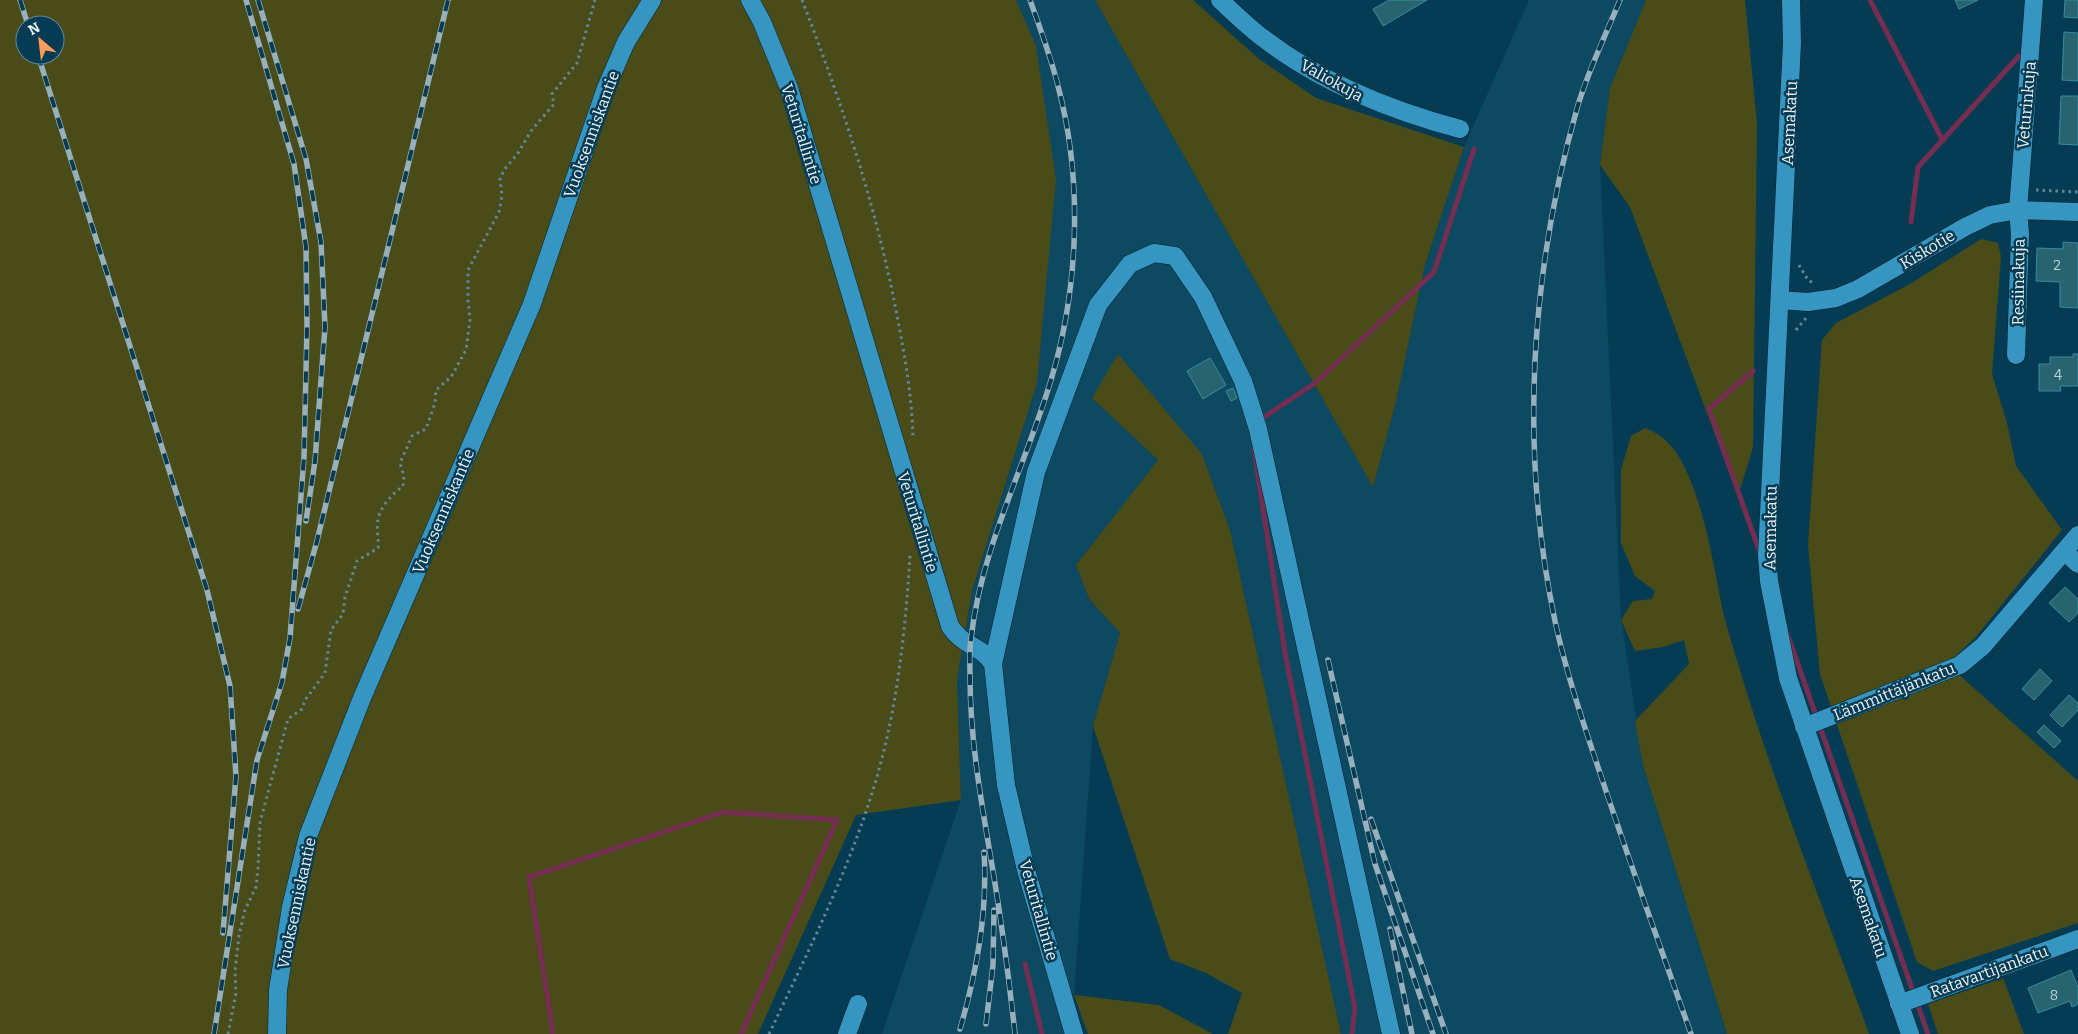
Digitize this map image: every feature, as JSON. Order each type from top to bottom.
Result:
[{"type":"street","name":"Vuoksenniskantie","points":[[277,1034],[278,990],[288,925],[308,836],[362,698],[532,304],[606,88],[626,42],[652,0]]},
{"type":"street","name":"Veturitallintie","points":[[750,0],[762,22],[789,88],[950,626],[956,636],[986,653],[993,664],[1006,786],[1026,870],[1074,1034]]},
{"type":"street","name":"Valiokuja","points":[[1220,0],[1263,38],[1313,71],[1381,105],[1407,115],[1460,129]]},
{"type":"street","name":"Asemakatu","points":[[1791,0],[1792,43],[1780,300],[1773,396],[1767,555],[1769,581],[1788,678],[1910,1034]]},
{"type":"street","name":"Veturinkuja","points":[[2018,210],[2034,0]]},
{"type":"street","name":"Kiskotie","points":[[1780,300],[1818,291],[1836,298],[1858,289],[1965,227],[1990,215],[2018,210],[2078,212]]},
{"type":"street","name":"Resiinakuja","points":[[2016,355],[2020,234],[2018,210]]},
{"type":"street","points":[[993,664],[1036,472],[1098,305],[1130,264],[1154,252],[1175,256],[1203,297],[1243,381],[1258,429],[1391,1034]]},
{"type":"street","name":"Lämmittäjänkatu","points":[[1804,726],[1960,665],[1983,646],[2078,535]]},
{"type":"street","points":[[2064,551],[2078,564]]},
{"type":"street","name":"Ratavartijankatu","points":[[1899,1004],[2078,939]]},
{"type":"street","points":[[847,1034],[858,1004]]},
{"type":"path","points":[[228,1034],[236,993],[235,971],[239,935],[245,910],[256,887],[260,822],[288,719],[302,709],[305,700],[325,673],[331,630],[344,614],[347,590],[357,561],[378,548],[380,535],[378,521],[390,497],[403,486],[404,476],[400,463],[407,446],[412,436],[426,429],[435,403],[436,390],[451,377],[466,350],[470,320],[468,270],[499,212],[502,196],[500,179],[504,170],[518,153],[531,132],[554,104],[552,94],[577,63],[586,25],[595,0]]},
{"type":"path","points":[[802,0],[836,94],[871,201],[902,340],[912,412],[913,447]]},
{"type":"path","points":[[2019,190],[2078,192]]},
{"type":"path","points":[[1792,337],[1804,319],[1816,310],[1818,291],[1805,276],[1796,259]]},
{"type":"path","points":[[769,1034],[820,927],[872,792],[885,747],[899,678],[910,553]]},
{"type":"shaded area","points":[[1016,0],[1095,0],[1373,487],[1396,402],[1425,265],[1464,147],[1529,0],[1646,0],[1610,88],[1600,165],[1621,619],[1643,765],[1727,1034],[1341,1034],[1230,530],[1202,454],[1092,398],[1158,460],[1076,565],[1089,599],[1120,633],[1093,726],[1074,995],[1074,1034],[882,1034],[961,800],[957,680],[972,592],[1037,383],[1036,46]]},
{"type":"green space","points":[[0,0],[1016,0],[1036,46],[1056,179],[1037,383],[972,591],[957,680],[961,800],[856,815],[758,1034],[0,1034]]},
{"type":"green space","points":[[1095,0],[1193,0],[1259,59],[1316,98],[1464,147],[1425,265],[1396,402],[1373,487]]},
{"type":"green space","points":[[1646,0],[1745,0],[1757,123],[1753,447],[1738,496],[1630,207],[1600,165],[1610,88]]},
{"type":"green space","points":[[1981,239],[1998,243],[2001,257],[1992,374],[2007,423],[2016,466],[2062,530],[1975,638],[1947,664],[2078,781],[2078,923],[1933,971],[1917,962],[1820,674],[1808,545],[1822,340],[1836,323],[1910,284]]},
{"type":"green space","points":[[1118,354],[1202,454],[1230,530],[1341,1034],[1228,1034],[1242,993],[1206,973],[1170,959],[1093,726],[1120,633],[1089,599],[1076,565],[1158,460],[1092,398]]},
{"type":"green space","points":[[1645,428],[1658,434],[1673,448],[1692,483],[1708,538],[1725,620],[1755,719],[1869,1034],[1727,1034],[1643,765],[1635,721],[1689,664],[1684,640],[1663,647],[1635,651],[1621,620],[1633,601],[1652,599],[1655,591],[1635,576],[1621,543],[1621,470],[1631,436]]},
{"type":"green space","points":[[2003,978],[2024,1034],[1938,1034],[1928,1004]]},
{"type":"green space","points":[[1074,995],[1159,1005],[1213,1034],[1088,1034]]},
{"type":"building","points":[[1389,0],[1427,0],[1383,26],[1373,9]]},
{"type":"building","points":[[1955,0],[1978,0],[1959,9]]},
{"type":"building","points":[[2065,0],[2078,0],[2078,18],[2064,17]]},
{"type":"building","points":[[2064,32],[2078,33],[2078,81],[2062,80]]},
{"type":"building","points":[[2061,96],[2078,96],[2078,145],[2059,144]]},
{"type":"building","points":[[2063,242],[2078,243],[2078,308],[2060,307],[2060,282],[2036,281],[2037,248],[2063,249]]},
{"type":"building","points":[[2073,354],[2078,354],[2078,386],[2060,386],[2061,391],[2039,391],[2039,364],[2050,364],[2050,357],[2073,357]]},
{"type":"building","points":[[1210,358],[1226,385],[1203,399],[1187,371]]},
{"type":"building","points":[[1233,388],[1237,398],[1231,401],[1226,391]]},
{"type":"building","points":[[2065,587],[2078,599],[2078,613],[2069,622],[2049,603]]},
{"type":"building","points":[[2040,669],[2052,681],[2034,700],[2022,689]]},
{"type":"building","points":[[2069,695],[2078,703],[2078,710],[2062,727],[2050,715]]},
{"type":"building","points":[[2044,725],[2061,741],[2054,748],[2037,732]]},
{"type":"building","points":[[2071,970],[2078,987],[2078,1004],[2072,1007],[2070,1001],[2038,1013],[2028,988]]},
{"type":"waterway","points":[[1870,0],[1943,141]]},
{"type":"waterway","points":[[1911,222],[1918,167],[2019,56]]},
{"type":"waterway","points":[[1260,423],[1264,417],[1315,383],[1434,272],[1474,149]]},
{"type":"waterway","points":[[1753,371],[1709,409],[1761,556]]},
{"type":"waterway","points":[[1254,449],[1285,653],[1355,1008],[1352,1034]]},
{"type":"waterway","points":[[1787,633],[1928,1034]]},
{"type":"waterway","points":[[553,1034],[529,877],[723,812],[837,820],[741,1034]]},
{"type":"waterway","points":[[1025,964],[1042,1034]]},
{"type":"railway","points":[[20,0],[25,15]]},
{"type":"railway","points":[[214,1034],[257,760],[282,682],[290,638],[304,457],[307,327],[306,247],[294,164],[246,0]]},
{"type":"railway","points":[[258,0],[306,159],[321,242],[325,327],[315,461],[306,521]]},
{"type":"railway","points":[[298,609],[317,541],[448,0]]},
{"type":"railway","points":[[1015,1034],[1008,972],[974,750],[970,644],[976,605],[984,572],[1051,380],[1060,345],[1072,271],[1074,196],[1066,122],[1052,64],[1030,0]]},
{"type":"railway","points":[[1620,0],[1592,65],[1578,105],[1562,168],[1549,232],[1540,297],[1535,362],[1534,427],[1537,492],[1544,557],[1555,621],[1571,683],[1691,1034]]},
{"type":"railway","points":[[41,65],[207,590],[230,686],[236,776],[223,933]]},
{"type":"railway","points":[[1328,660],[1375,864],[1433,1034]]},
{"type":"railway","points":[[1371,819],[1446,1034]]},
{"type":"railway","points":[[960,1029],[976,963],[983,919],[984,852]]},
{"type":"railway","points":[[986,1024],[993,965],[994,910]]},
{"type":"railway","points":[[1390,929],[1412,1034]]}]
